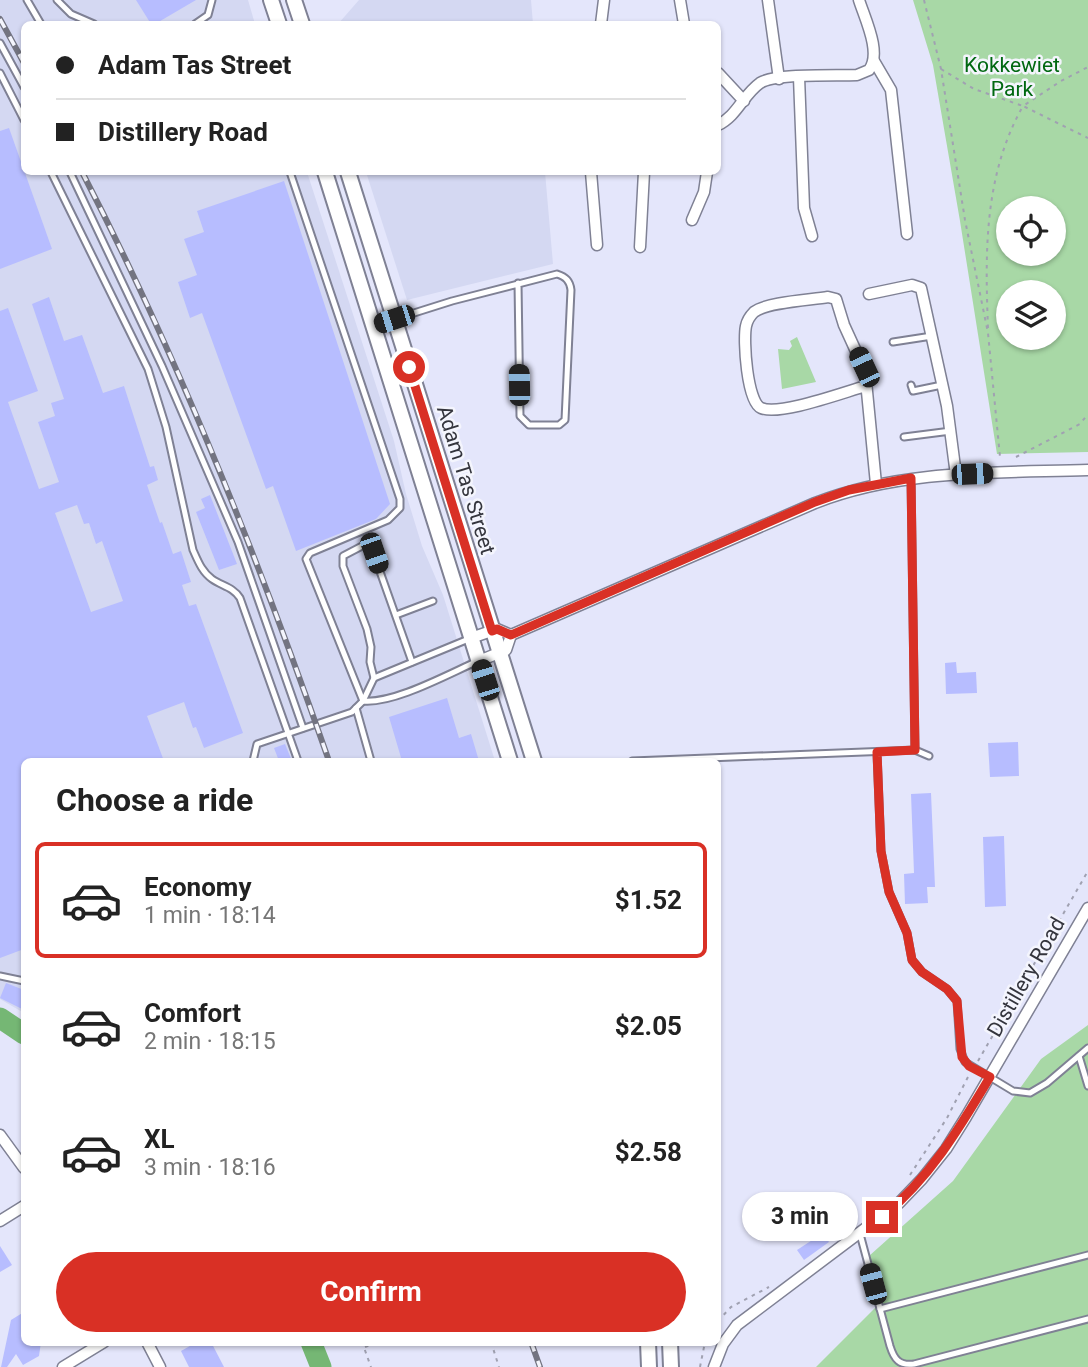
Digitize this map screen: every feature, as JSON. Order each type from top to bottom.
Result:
[{"type":"main road","points":[[271,0],[278,21]]},
{"type":"main road","points":[[294,0],[301,21]]},
{"type":"main road","name":"Adam Tas Street","points":[[326,175],[509,758]]},
{"type":"main road","name":"Adam Tas Street","points":[[349,175],[533,758]]},
{"type":"main road","points":[[648,1346],[649,1367]]},
{"type":"main road","points":[[670,1346],[671,1367]]},
{"type":"street","points":[[601,21],[604,0]]},
{"type":"street","points":[[680,0],[684,21]]},
{"type":"street","points":[[768,0],[779,79]]},
{"type":"street","points":[[859,0],[872,42],[874,61],[891,90],[907,234]]},
{"type":"street","points":[[721,123],[729,119],[763,82],[862,74],[869,70],[874,61]]},
{"type":"street","points":[[721,77],[744,101]]},
{"type":"street","points":[[799,77],[804,208],[812,236]]},
{"type":"street","points":[[591,175],[597,245]]},
{"type":"street","points":[[640,247],[643,175]]},
{"type":"street","points":[[692,220],[704,192],[707,175]]},
{"type":"street","points":[[869,294],[912,285],[919,286],[923,293],[951,432],[956,475]]},
{"type":"street","points":[[866,386],[797,406],[766,409],[760,407],[754,402],[749,389],[746,330],[748,320],[765,307],[828,297],[837,301],[844,325],[864,367],[866,386],[876,484]]},
{"type":"street","points":[[479,661],[506,650],[511,635],[815,502],[876,484],[911,478],[1088,470]]},
{"type":"street","points":[[471,638],[497,629],[511,635]]},
{"type":"street","name":"Distillery Road","points":[[714,1367],[723,1344],[737,1325],[860,1234],[899,1203],[922,1179],[946,1149],[1088,908]]},
{"type":"street","points":[[0,1135],[21,1164]]},
{"type":"street","points":[[0,1221],[21,1208]]},
{"type":"street","points":[[63,1367],[97,1346]]},
{"type":"street","points":[[149,1346],[160,1367]]},
{"type":"lane","points":[[27,0],[39,21]]},
{"type":"lane","points":[[57,0],[84,21]]},
{"type":"lane","points":[[199,21],[208,15],[212,0]]},
{"type":"lane","points":[[0,43],[21,82]]},
{"type":"lane","points":[[0,72],[21,114]]},
{"type":"lane","points":[[52,175],[148,369],[166,427],[193,550],[205,572],[232,589],[240,598],[297,758]]},
{"type":"lane","points":[[71,175],[152,343],[233,531],[303,728]]},
{"type":"lane","points":[[291,175],[400,499],[400,508],[388,520],[310,553],[306,559],[363,701]]},
{"type":"lane","points":[[373,326],[518,283],[557,274],[567,279],[570,286],[565,420],[559,425],[529,425],[520,416],[518,283]]},
{"type":"lane","points":[[892,342],[932,336]]},
{"type":"lane","points":[[903,341],[905,349]]},
{"type":"lane","points":[[911,385],[913,391],[942,385]]},
{"type":"lane","points":[[904,437],[951,432]]},
{"type":"lane","points":[[911,478],[915,750]]},
{"type":"lane","points":[[254,758],[257,744],[352,712],[363,701],[374,678],[367,629],[343,566],[346,552],[364,545],[372,549],[412,662]]},
{"type":"lane","points":[[396,615],[433,601]]},
{"type":"lane","points":[[374,678],[471,638]]},
{"type":"lane","points":[[363,701],[376,702],[422,686],[479,661]]},
{"type":"lane","points":[[356,708],[370,758]]},
{"type":"lane","points":[[714,758],[915,750],[929,756]]},
{"type":"lane","points":[[877,752],[880,840],[889,892],[907,933],[912,960],[922,972],[947,989],[957,1001],[960,1049],[965,1062],[1013,1091],[1030,1093],[1042,1088],[1088,1048]]},
{"type":"lane","points":[[0,976],[21,981]]},
{"type":"lane","points":[[1079,1056],[1088,1086]]},
{"type":"lane","points":[[860,1234],[893,1357],[907,1365],[1088,1319]]},
{"type":"lane","points":[[880,1309],[1088,1255]]},
{"type":"path","points":[[924,0],[941,69],[965,220],[989,333]]},
{"type":"path","points":[[1000,457],[989,333],[987,231],[992,188],[1013,124],[1024,106],[1061,80],[1088,66]]},
{"type":"path","points":[[941,69],[974,89],[1024,106],[1088,138]]},
{"type":"path","points":[[1016,457],[1080,424],[1088,414]]},
{"type":"path","points":[[910,1175],[947,1118],[1088,871]]},
{"type":"path","points":[[721,1318],[732,1307],[775,1284]]},
{"type":"path","points":[[492,1346],[499,1367]]},
{"type":"path","points":[[699,1367],[704,1346]]},
{"type":"path","points":[[364,1347],[371,1367]]},
{"type":"shaded area","points":[[0,0],[248,0],[254,21],[21,21],[21,175],[308,175],[394,441],[422,546],[443,595],[494,758],[21,758],[21,1011],[0,999]]},
{"type":"shaded area","points":[[359,0],[531,0],[533,21],[341,21]]},
{"type":"shaded area","points":[[367,175],[545,175],[553,264],[407,300]]},
{"type":"green space","name":"Kokkewiet Park","points":[[913,0],[1088,0],[1088,452],[997,454],[933,65]]},
{"type":"green space","points":[[797,337],[816,382],[782,389],[778,349],[789,350],[792,346],[790,341]]},
{"type":"green space","points":[[1088,1025],[1088,1367],[816,1367],[877,1306],[869,1256],[953,1181],[1041,1059]]},
{"type":"building","points":[[136,0],[196,0],[160,21],[149,21]]},
{"type":"building","points":[[9,128],[21,162],[21,175],[26,175],[52,249],[0,269],[0,131]]},
{"type":"building","points":[[284,181],[390,504],[376,519],[296,551],[273,486],[266,489],[202,313],[190,318],[178,282],[197,275],[184,239],[204,232],[197,211]]},
{"type":"building","points":[[49,297],[64,341],[82,335],[103,393],[124,386],[150,467],[154,466],[158,480],[147,485],[160,523],[162,522],[173,554],[181,551],[191,582],[182,585],[189,606],[196,604],[243,733],[204,748],[196,727],[193,728],[184,702],[147,716],[163,758],[21,758],[21,950],[0,958],[0,311],[8,308],[38,391],[8,402],[39,489],[59,482],[38,422],[55,416],[51,403],[64,399],[32,304]],"holes":[[[77,505],[84,524],[89,523],[96,544],[102,541],[123,601],[91,612],[55,513]]]},
{"type":"building","points":[[210,495],[237,564],[219,570],[196,512],[205,508],[201,499]]},
{"type":"building","points":[[956,662],[957,673],[976,672],[977,693],[946,694],[945,663]]},
{"type":"building","points":[[447,698],[459,738],[471,734],[478,758],[401,758],[389,717]]},
{"type":"building","points":[[1018,742],[1019,776],[990,777],[988,743]]},
{"type":"building","points":[[285,744],[291,758],[278,758],[274,748]]},
{"type":"building","points":[[931,793],[935,887],[927,887],[928,903],[905,904],[904,874],[914,873],[911,794]]},
{"type":"building","points":[[1004,836],[1006,906],[985,907],[983,837]]},
{"type":"building","points":[[6,983],[21,989],[21,1008],[0,998]]},
{"type":"building","points":[[823,1233],[829,1242],[804,1260],[797,1250]]},
{"type":"building","points":[[0,1246],[12,1265],[0,1272]]},
{"type":"building","points":[[21,1314],[21,1346],[40,1346],[39,1356],[23,1365],[16,1354],[7,1367],[1,1367],[11,1320]]},
{"type":"building","points":[[190,1346],[213,1346],[224,1367],[189,1367],[181,1351]]},
{"type":"waterway","points":[[0,1018],[21,1032]]},
{"type":"waterway","points":[[313,1346],[321,1367]]},
{"type":"railway","points":[[0,19],[21,58]]},
{"type":"railway","points":[[84,175],[185,388],[275,611],[328,758]]},
{"type":"railway","points":[[532,1346],[540,1367]]},
{"type":"route","points":[[409,367],[492,631],[497,629],[511,635],[815,502],[849,490],[911,478],[915,750],[877,752],[881,851],[889,892],[907,933],[912,960],[922,972],[947,989],[957,1001],[962,1057],[969,1066],[990,1077],[946,1149],[922,1179],[882,1217]]}]
